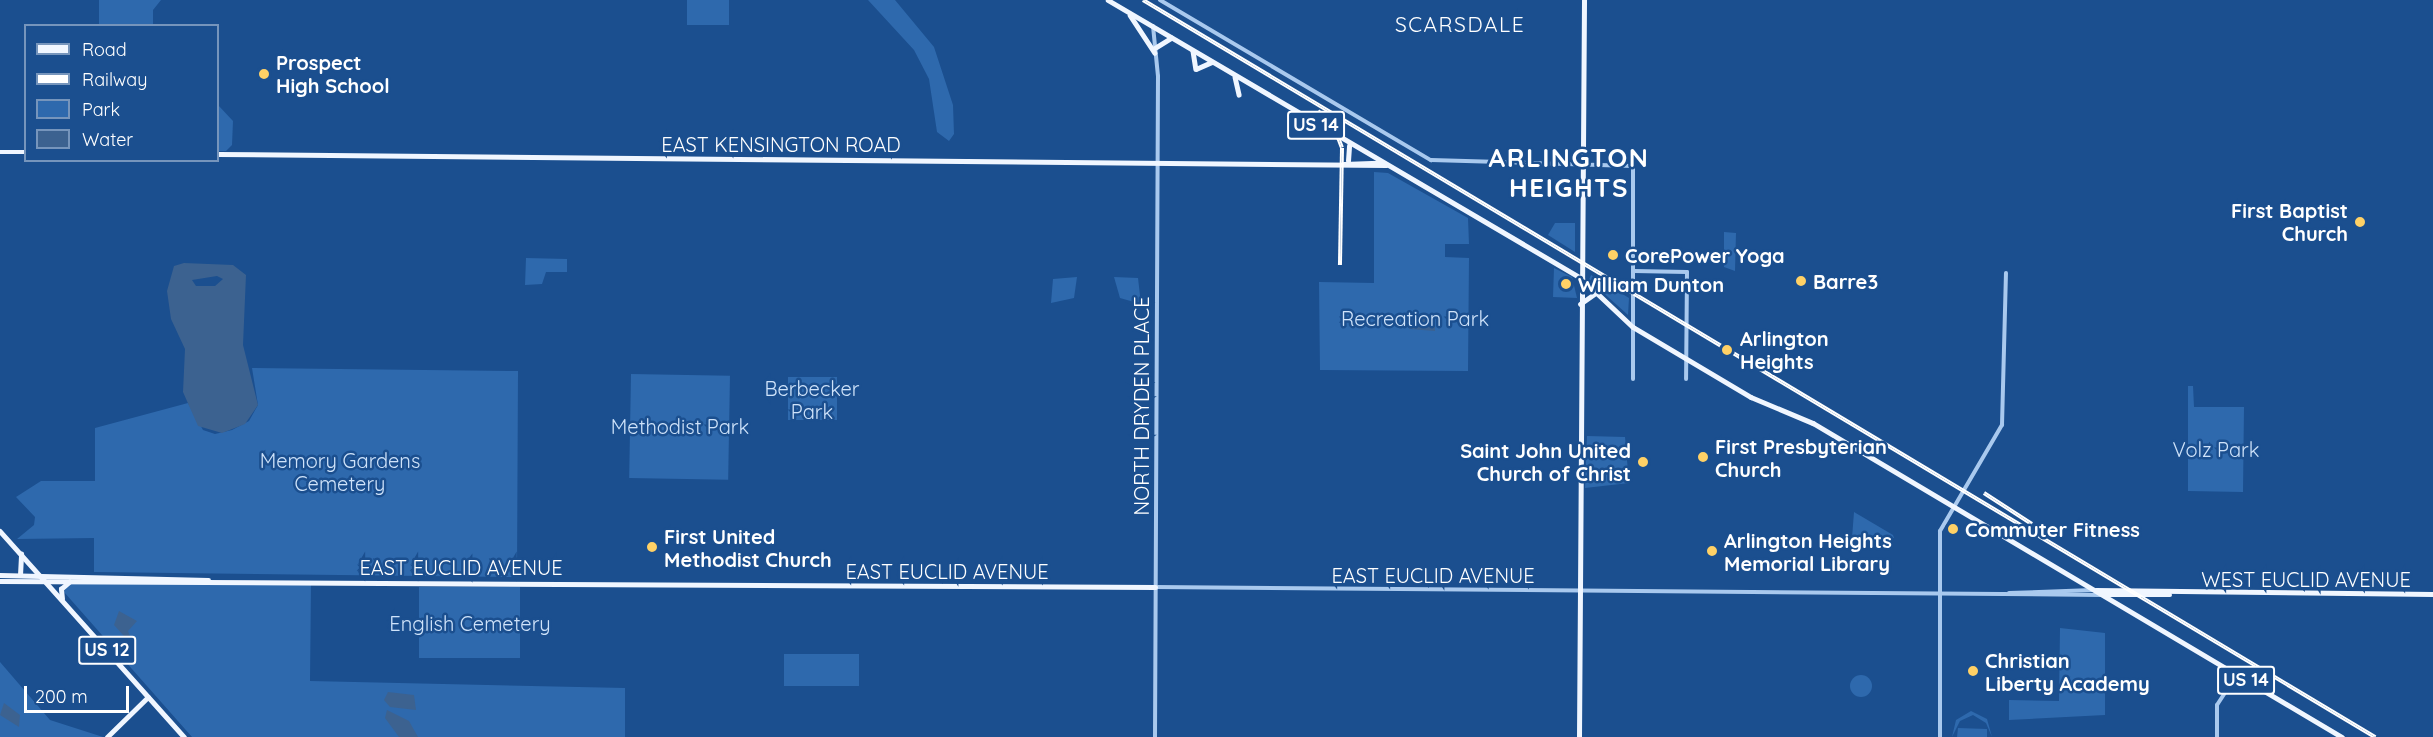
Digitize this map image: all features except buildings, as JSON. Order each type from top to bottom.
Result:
[{"type":"main road","name":"US 14","points":[[1108,0],[1348,144],[1581,278],[1634,327],[1751,397],[1813,423],[2342,737]]},
{"type":"main road","points":[[1579,737],[1580,304],[1584,0]]},
{"type":"main road","points":[[1126,11],[1155,51],[1171,38]]},
{"type":"main road","points":[[1193,51],[1196,69],[1212,62]]},
{"type":"main road","points":[[1235,77],[1239,95]]},
{"type":"main road","points":[[1346,162],[1352,152],[1348,144]]},
{"type":"main road","points":[[0,152],[24,152]]},
{"type":"main road","name":"EAST KENSINGTON ROAD","points":[[219,154],[1346,162],[1386,165]]},
{"type":"main road","points":[[1580,304],[1596,293]]},
{"type":"main road","name":"US 12","points":[[0,531],[184,737]]},
{"type":"main road","points":[[20,575],[21,554]]},
{"type":"main road","points":[[0,575],[41,575]]},
{"type":"main road","name":"EAST EUCLID AVENUE","points":[[41,575],[208,580]]},
{"type":"main road","name":"EAST EUCLID AVENUE","points":[[46,582],[208,580],[1155,587]]},
{"type":"main road","points":[[0,581],[46,582]]},
{"type":"main road","points":[[62,599],[61,589],[69,582]]},
{"type":"main road","name":"WEST EUCLID AVENUE","points":[[2093,590],[2179,594]]},
{"type":"main road","name":"WEST EUCLID AVENUE","points":[[2102,596],[2433,594]]},
{"type":"main road","points":[[2127,595],[2122,600],[2127,610]]},
{"type":"main road","points":[[107,737],[148,697]]},
{"type":"street","points":[[1160,0],[1431,160],[1633,166],[1633,379]]},
{"type":"street","name":"NORTH DRYDEN PLACE","points":[[1154,26],[1157,162],[1155,737]]},
{"type":"street","points":[[1634,271],[1687,272],[1686,379]]},
{"type":"street","points":[[1940,737],[1940,531],[1998,433],[2005,414],[2006,273]]},
{"type":"street","name":"EAST EUCLID AVENUE","points":[[1155,587],[1685,592]]},
{"type":"street","name":"WEST EUCLID AVENUE","points":[[2005,593],[2093,590]]},
{"type":"street","name":"WEST EUCLID AVENUE","points":[[1685,592],[2005,593],[2102,596]]},
{"type":"street","points":[[2217,737],[2217,705],[2237,674]]},
{"type":"green space","points":[[99,0],[161,0],[153,10],[153,24],[99,24]]},
{"type":"green space","points":[[687,0],[729,0],[729,25],[687,25]]},
{"type":"green space","points":[[868,0],[895,0],[934,47],[953,105],[954,134],[949,141],[937,132],[929,79],[914,50]]},
{"type":"green space","points":[[219,106],[233,121],[232,145],[226,151],[219,151]]},
{"type":"green space","name":"Recreation Park","points":[[1374,172],[1388,173],[1468,218],[1469,244],[1445,244],[1445,257],[1469,258],[1468,371],[1320,370],[1319,282],[1374,283]]},
{"type":"green space","points":[[1555,223],[1575,223],[1575,252],[1548,235]]},
{"type":"green space","points":[[1724,232],[1736,233],[1735,271],[1724,267]]},
{"type":"green space","points":[[526,258],[567,259],[567,272],[546,272],[542,284],[525,285]]},
{"type":"green space","points":[[1554,268],[1572,277],[1577,298],[1553,297]]},
{"type":"green space","points":[[1591,275],[1629,298],[1628,315],[1589,280]]},
{"type":"green space","points":[[1077,277],[1074,298],[1051,303],[1053,279]]},
{"type":"green space","points":[[1114,277],[1138,278],[1141,304],[1120,298]]},
{"type":"green space","name":"Memory Gardens Cemetery","points":[[252,368],[518,371],[517,577],[94,572],[94,538],[17,539],[34,525],[35,517],[16,497],[41,481],[95,481],[95,428],[188,403],[203,430],[215,434],[232,430],[249,421],[258,405]]},
{"type":"green space","name":"Methodist Park","points":[[631,374],[730,376],[728,480],[629,478]]},
{"type":"green space","name":"Berbecker Park","points":[[788,377],[837,377],[837,420],[788,420]]},
{"type":"green space","name":"Volz Park","points":[[2188,386],[2193,386],[2194,407],[2244,407],[2243,492],[2188,491]]},
{"type":"green space","points":[[1587,436],[1625,437],[1629,483],[1585,488]]},
{"type":"green space","points":[[1854,512],[1893,535],[1894,538],[1852,538]]},
{"type":"green space","points":[[311,583],[310,681],[625,688],[625,737],[192,737],[64,592],[68,584]]},
{"type":"green space","name":"English Cemetery","points":[[419,587],[520,587],[520,658],[419,658]]},
{"type":"green space","points":[[2060,628],[2105,633],[2105,715],[2009,720],[2009,700],[2059,701]]},
{"type":"green space","points":[[784,654],[859,654],[859,686],[784,686]]},
{"type":"green space","points":[[0,662],[50,720],[103,737],[0,737]]},
{"type":"green space","points":[[1861,675],[1869,678],[1872,686],[1869,694],[1861,697],[1853,694],[1850,686],[1853,678]]},
{"type":"green space","points":[[1971,711],[1987,719],[1992,737],[1986,723],[1973,715],[1960,721],[1952,737],[1956,720]]},
{"type":"green space","points":[[1958,728],[1987,729],[1987,737],[1957,737]]},
{"type":"water","points":[[184,263],[233,265],[246,275],[243,345],[258,405],[245,424],[222,433],[198,426],[183,392],[185,349],[171,319],[167,291],[174,266]],"holes":[[[217,276],[223,279],[215,286],[196,286],[192,280]]]},
{"type":"water","points":[[1435,316],[1435,331],[1409,329],[1409,318]]},
{"type":"water","points":[[119,611],[137,621],[128,631],[134,647],[114,625]]},
{"type":"water","points":[[388,692],[414,695],[416,710],[390,707],[384,700]]},
{"type":"water","points":[[4,703],[20,715],[19,727],[0,715]]},
{"type":"water","points":[[387,710],[409,721],[418,737],[399,737],[385,718]]},
{"type":"railway","points":[[1143,0],[2375,737]]},
{"type":"railway","points":[[1318,111],[1334,127],[1342,148],[1340,265]]},
{"type":"railway","points":[[1984,493],[2032,524]]},
{"type":"place","name":"Prospect High School","points":[[264,74]]},
{"type":"place","name":"First Baptist Church","points":[[2360,222]]},
{"type":"place","name":"CorePower Yoga","points":[[1613,255]]},
{"type":"place","name":"Barre3","points":[[1801,281]]},
{"type":"place","name":"William Dunton","points":[[1566,284]]},
{"type":"place","name":"Arlington Heights","points":[[1727,350]]},
{"type":"place","name":"First Presbyterian Church","points":[[1703,457]]},
{"type":"place","name":"Saint John United Church of Christ","points":[[1643,462]]},
{"type":"place","name":"Commuter Fitness","points":[[1953,529]]},
{"type":"place","name":"First United Methodist Church","points":[[652,547]]},
{"type":"place","name":"Arlington Heights Memorial Library","points":[[1712,551]]},
{"type":"place","name":"Christian Liberty Academy","points":[[1973,671]]},
{"type":"district","name":"SCARSDALE","points":[[1460,24]]},
{"type":"district","name":"ARLINGTON HEIGHTS","points":[[1569,173]]}]
